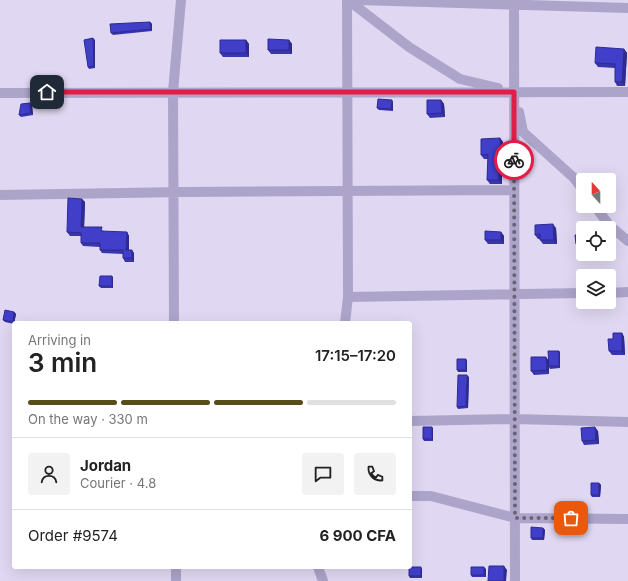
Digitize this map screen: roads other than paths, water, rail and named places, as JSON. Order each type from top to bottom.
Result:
[{"type":"street","points":[[174,321],[173,92],[181,0]]},
{"type":"street","points":[[348,0],[409,47],[460,79],[514,92]]},
{"type":"street","points":[[345,321],[348,297],[348,0]]},
{"type":"street","points":[[358,0],[514,2],[628,8]]},
{"type":"street","points":[[514,2],[515,581]]},
{"type":"street","points":[[514,92],[523,132],[576,181]]},
{"type":"street","points":[[0,93],[628,92]]},
{"type":"street","points":[[0,195],[174,192],[514,190]]},
{"type":"street","points":[[600,213],[609,225],[628,241]]},
{"type":"street","points":[[616,293],[628,292]]},
{"type":"street","points":[[348,297],[576,294]]},
{"type":"street","points":[[412,421],[515,419],[628,422]]},
{"type":"street","points":[[412,496],[431,496],[515,518],[628,519]]},
{"type":"street","points":[[176,569],[176,581]]},
{"type":"street","points":[[319,569],[322,581]]}]
